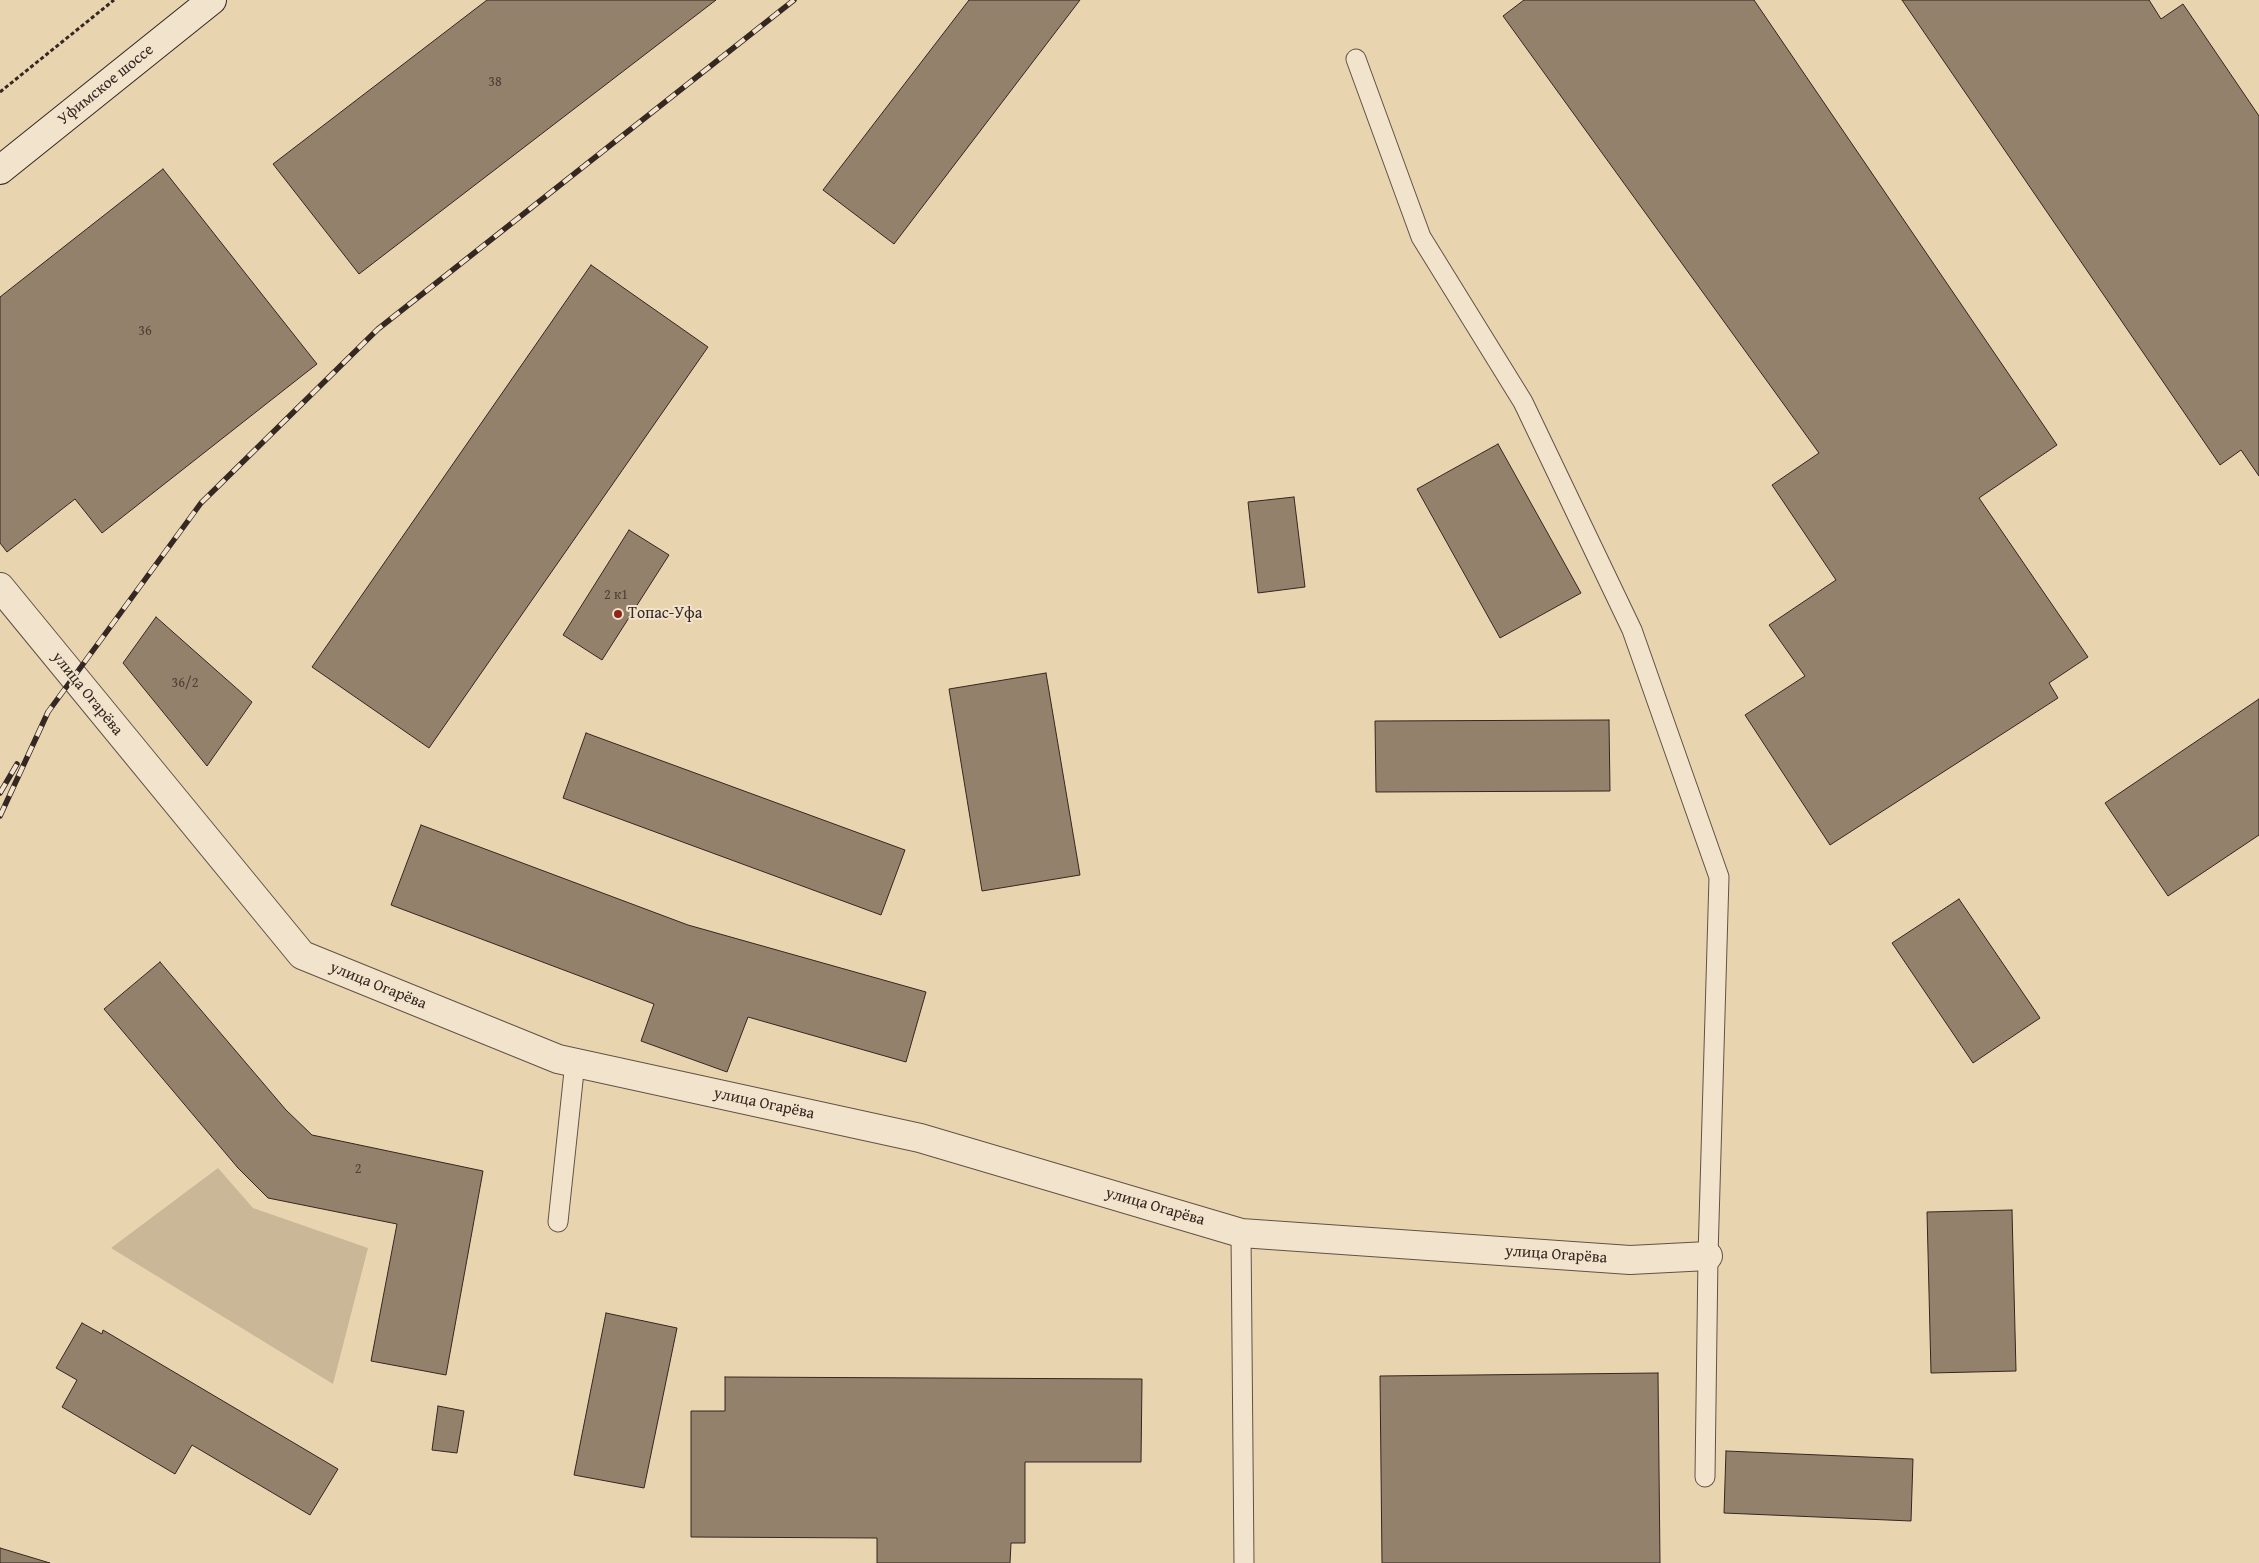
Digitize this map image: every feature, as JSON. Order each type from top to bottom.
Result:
[{"type":"street","name":"Уфимское шоссе","points":[[0,170],[212,0]]},
{"type":"street","name":"улица Огарёва","points":[[0,587],[302,955],[558,1058],[920,1138],[1241,1233],[1630,1260],[1708,1256]]},
{"type":"lane","points":[[1356,59],[1421,237],[1523,402],[1632,630],[1718,877],[1708,1256],[1705,1477]]},
{"type":"lane","points":[[558,1222],[575,1062]]},
{"type":"lane","points":[[1241,1233],[1244,1563]]},
{"type":"path","points":[[0,92],[114,0]]},
{"type":"shaded area","points":[[218,1168],[253,1208],[368,1248],[333,1384],[111,1248]]},
{"type":"building","points":[[487,0],[716,0],[359,274],[273,164]]},
{"type":"building","points":[[969,0],[1080,0],[894,244],[823,190]]},
{"type":"building","points":[[1524,0],[1754,0],[2057,445],[1979,498],[2088,657],[2049,683],[2058,698],[1830,845],[1745,715],[1805,676],[1769,625],[1836,580],[1772,485],[1819,453],[1503,16]]},
{"type":"building","points":[[1902,0],[2149,0],[2161,19],[2183,4],[2259,116],[2259,476],[2241,450],[2220,465]]},
{"type":"building","points":[[163,169],[317,364],[102,533],[75,499],[7,552],[0,543],[0,297]]},
{"type":"building","points":[[591,265],[708,347],[429,748],[312,667]]},
{"type":"building","points":[[1498,444],[1581,593],[1500,638],[1417,489]]},
{"type":"building","points":[[1294,497],[1305,587],[1258,593],[1248,502]]},
{"type":"building","points":[[629,530],[669,555],[602,660],[563,635]]},
{"type":"building","points":[[156,617],[252,702],[207,766],[123,663]]},
{"type":"building","points":[[1046,673],[1080,875],[982,891],[949,689]]},
{"type":"building","points":[[2259,699],[2259,835],[2168,896],[2105,803]]},
{"type":"building","points":[[1609,720],[1610,791],[1376,792],[1375,721]]},
{"type":"building","points":[[586,733],[905,850],[881,915],[563,798]]},
{"type":"building","points":[[421,825],[688,925],[926,992],[906,1062],[748,1017],[727,1072],[641,1041],[654,1004],[391,905]]},
{"type":"building","points":[[1959,899],[2040,1018],[1973,1063],[1892,943]]},
{"type":"building","points":[[160,962],[286,1110],[312,1135],[483,1171],[446,1375],[371,1361],[397,1224],[268,1198],[238,1168],[104,1009]]},
{"type":"building","points":[[2012,1210],[2016,1371],[1931,1373],[1927,1212]]},
{"type":"building","points":[[606,1313],[677,1328],[644,1488],[574,1475]]},
{"type":"building","points":[[82,1323],[102,1334],[103,1330],[338,1469],[310,1515],[192,1445],[175,1474],[62,1407],[77,1380],[56,1368]]},
{"type":"building","points":[[1658,1373],[1660,1563],[1382,1563],[1380,1376]]},
{"type":"building","points":[[725,1377],[1142,1379],[1141,1462],[1025,1462],[1025,1543],[1011,1543],[1010,1563],[877,1563],[877,1538],[691,1537],[691,1411],[725,1411]]},
{"type":"building","points":[[438,1406],[464,1411],[457,1453],[432,1450]]},
{"type":"building","points":[[1726,1451],[1913,1459],[1911,1521],[1724,1513]]},
{"type":"building","points":[[0,1548],[50,1563],[0,1563]]},
{"type":"railway","points":[[0,816],[48,712],[201,503],[378,329],[794,0]]},
{"type":"railway","points":[[0,793],[17,764]]},
{"type":"place","name":"Топас-Уфа","points":[[618,614]]}]
